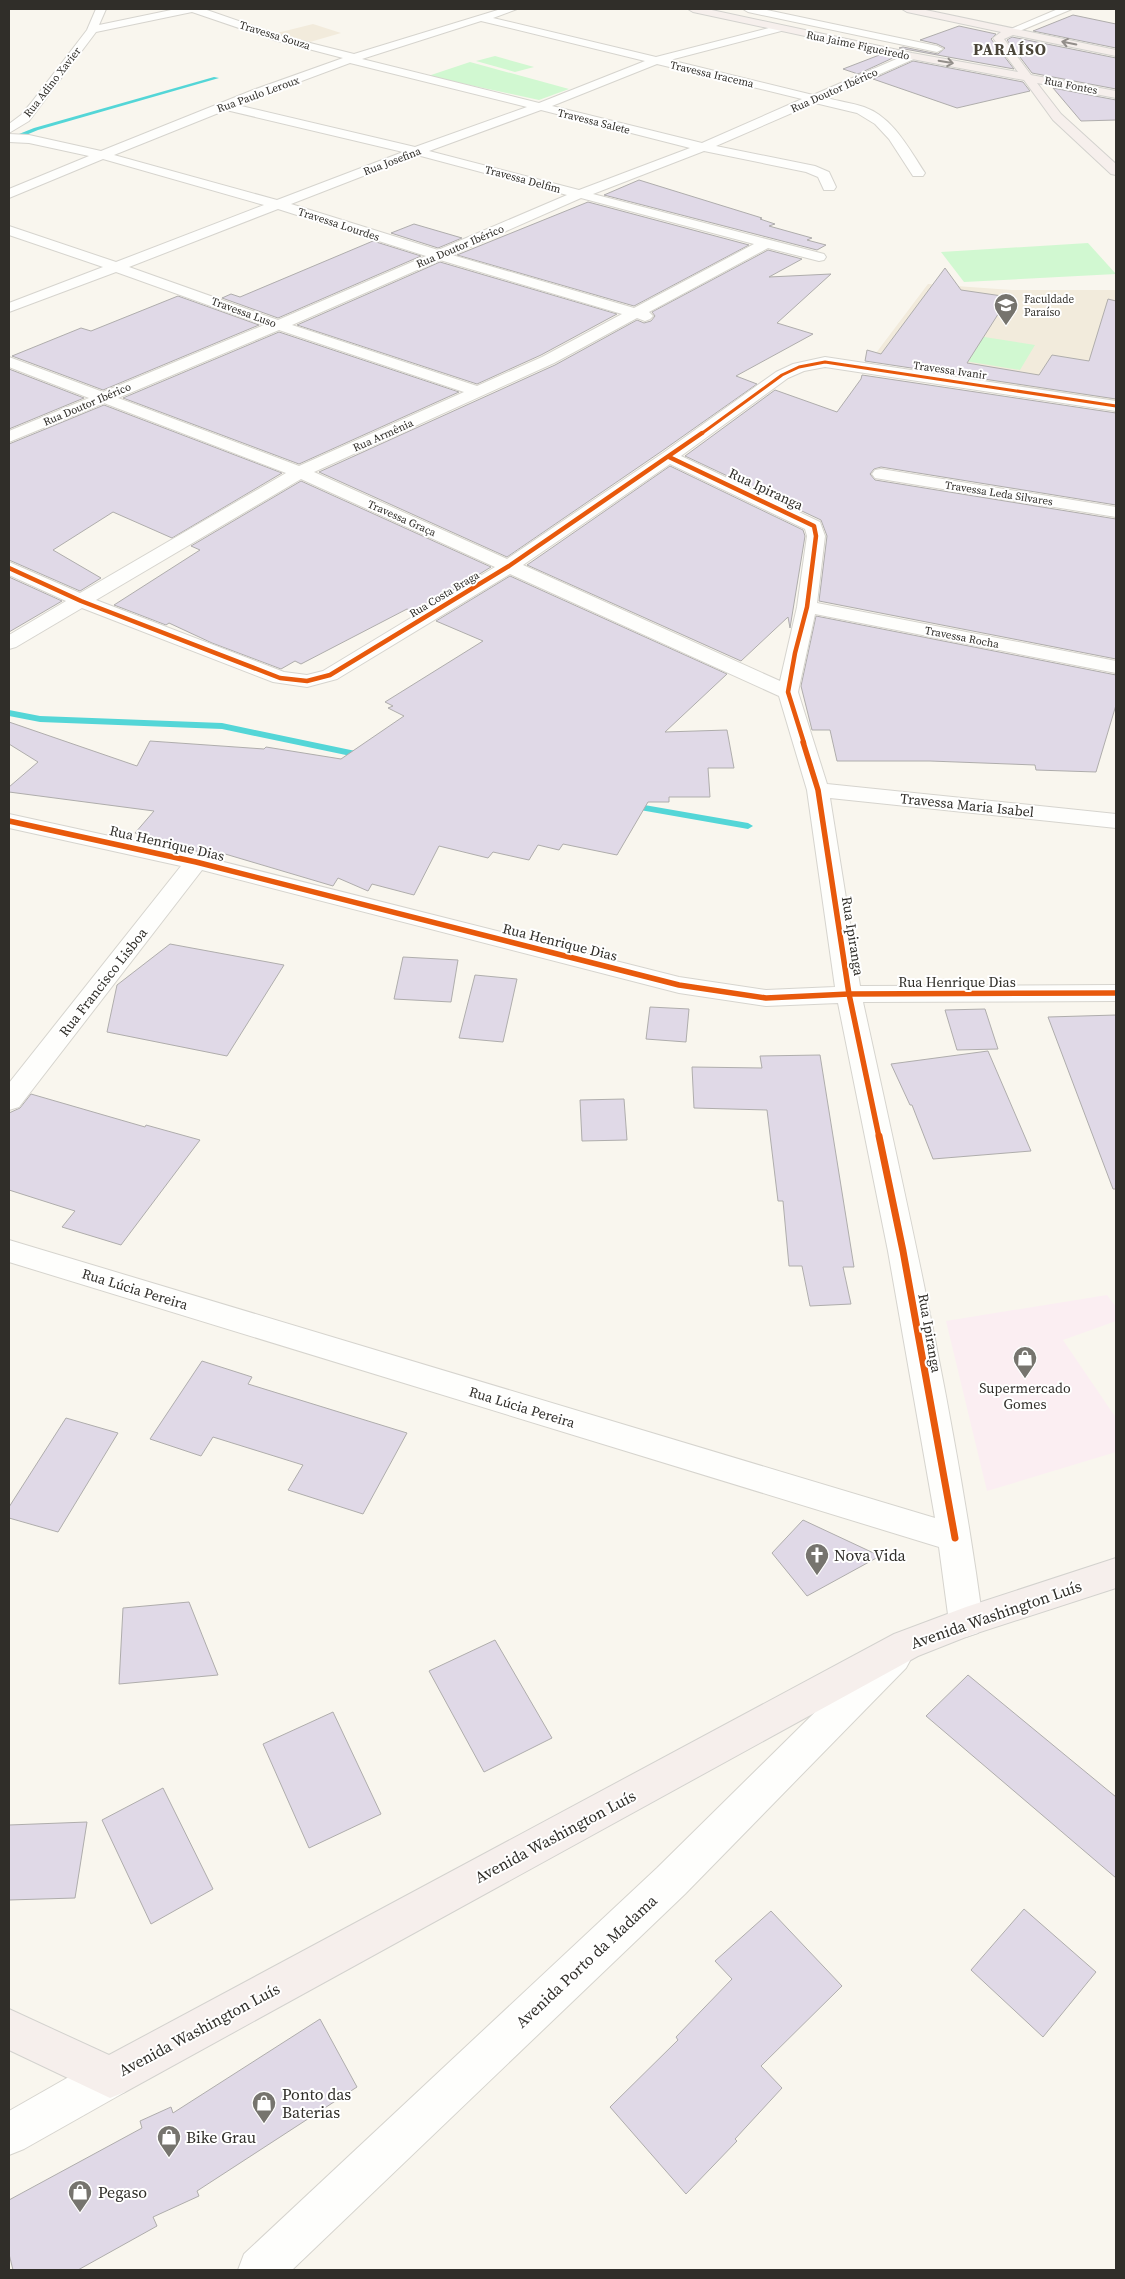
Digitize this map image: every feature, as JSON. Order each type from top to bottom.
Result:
[{"type":"main road","name":"Rua Jaime Figueiredo","points":[[693,9],[912,56],[1025,76]]},
{"type":"main road","points":[[907,9],[1116,54]]},
{"type":"main road","points":[[1011,31],[998,38],[1025,76],[1057,117],[1116,171]]},
{"type":"main road","name":"Rua Fontes","points":[[1025,76],[1116,94]]},
{"type":"main road","name":"Avenida Washington Luís","points":[[110,2076],[906,1645],[966,1622],[1116,1573]]},
{"type":"main road","points":[[9,2029],[110,2076]]},
{"type":"street","name":"Rua Adino Xavier","points":[[10,135],[92,30],[100,9]]},
{"type":"street","points":[[92,30],[190,9]]},
{"type":"street","name":"Travessa Souza","points":[[194,9],[278,38],[354,59]]},
{"type":"street","name":"Rua Paulo Leroux","points":[[9,194],[226,106],[354,59],[478,18],[512,9]]},
{"type":"street","points":[[748,9],[937,49]]},
{"type":"street","points":[[1011,31],[1067,9]]},
{"type":"street","name":"Travessa Iracema","points":[[478,18],[861,110],[874,115],[884,124],[918,173]]},
{"type":"street","name":"Rua Josefina","points":[[9,308],[416,151],[539,107],[655,61],[781,28]]},
{"type":"street","name":"Rua Doutor Ibérico","points":[[9,437],[101,397],[278,325],[580,194],[702,147],[912,56]]},
{"type":"street","name":"Travessa Salete","points":[[354,59],[702,147],[810,169],[824,175],[829,187]]},
{"type":"street","name":"Travessa Delfim","points":[[226,106],[416,151],[819,257]]},
{"type":"street","name":"Travessa Lourdes","points":[[10,135],[102,155],[280,205],[438,255],[662,320]]},
{"type":"street","name":"Travessa Luso","points":[[9,230],[117,266],[278,325],[480,392]]},
{"type":"street","name":"Rua Armênia","points":[[9,643],[300,472],[548,360],[765,244]]},
{"type":"street","name":"Travessa Graça","points":[[9,362],[300,472],[788,692]]},
{"type":"street","name":"Travessa Ivanir","points":[[782,375],[799,367],[825,362],[1116,406]]},
{"type":"street","name":"Rua Costa Braga","points":[[9,568],[81,601],[280,678],[306,681],[330,675],[509,566],[669,457],[782,375]]},
{"type":"street","name":"Rua Ipiranga","points":[[669,457],[814,526],[816,536],[807,607],[795,652],[788,692],[818,790],[849,994],[903,1251],[955,1538]]},
{"type":"street","name":"Travessa Leda Silvares","points":[[881,474],[1116,512]]},
{"type":"street","name":"Travessa Rocha","points":[[807,607],[1116,667]]},
{"type":"street","name":"Travessa Maria Isabel","points":[[818,790],[1116,821]]},
{"type":"street","name":"Rua Henrique Dias","points":[[9,821],[196,862],[679,985],[766,998],[849,994],[1116,993]]},
{"type":"street","name":"Rua Francisco Lisboa","points":[[9,1101],[19,1073],[196,862]]},
{"type":"street","name":"Rua Lúcia Pereira","points":[[9,1251],[955,1538]]},
{"type":"street","points":[[955,1538],[966,1622]]},
{"type":"street","name":"Avenida Porto da Madama","points":[[260,2270],[671,1881],[906,1645]]},
{"type":"street","name":"Avenida Washington Luís","points":[[9,2134],[110,2076]]},
{"type":"shaded area","points":[[313,24],[341,33],[303,44],[273,34]]},
{"type":"shaded area","name":"Faculdade Paraíso","points":[[928,284],[1012,290],[1116,290],[1116,403],[870,361]]},
{"type":"shaded area","name":"Supermercado Gomes","points":[[1107,1295],[1116,1307],[1116,1321],[1063,1340],[1116,1418],[1116,1452],[987,1491],[946,1321]]},
{"type":"green space","points":[[495,56],[534,67],[515,72],[476,61]]},
{"type":"green space","points":[[470,62],[569,89],[539,100],[428,76]]},
{"type":"green space","points":[[1088,243],[1116,274],[964,282],[941,252]]},
{"type":"green space","points":[[933,329],[1035,345],[1020,370],[916,353]]},
{"type":"building","points":[[1073,15],[1116,24],[1116,48],[1033,31]]},
{"type":"building","points":[[959,26],[996,34],[991,39],[1014,69],[899,48],[903,47],[938,54],[945,48],[920,40]]},
{"type":"building","points":[[1012,37],[1116,58],[1116,89],[1032,73],[1007,40]]},
{"type":"building","points":[[882,54],[895,57],[858,74],[843,69]]},
{"type":"building","points":[[913,61],[1023,82],[1030,91],[957,108],[873,79]]},
{"type":"building","points":[[1053,88],[1116,100],[1116,120],[1081,121]]},
{"type":"building","points":[[639,180],[762,218],[760,219],[775,224],[769,226],[812,238],[807,240],[826,245],[817,250],[604,195]]},
{"type":"building","points":[[588,202],[749,245],[634,306],[457,255]]},
{"type":"building","points":[[414,224],[462,238],[438,248],[391,233]]},
{"type":"building","points":[[373,241],[421,256],[278,318],[222,298],[231,294],[240,297]]},
{"type":"building","points":[[768,250],[802,259],[769,277],[831,274],[777,323],[813,334],[736,376],[757,384],[507,557],[319,472],[555,365],[637,320],[644,323],[651,321],[655,316],[652,312]]},
{"type":"building","points":[[440,262],[617,314],[541,355],[477,384],[297,325]]},
{"type":"building","points":[[945,268],[961,290],[1009,297],[967,363],[1039,375],[1052,355],[1089,361],[1108,299],[1116,301],[1116,399],[865,361],[867,350],[881,354]]},
{"type":"building","points":[[178,296],[259,325],[103,390],[12,356],[81,328],[91,331]]},
{"type":"building","points":[[279,332],[459,392],[299,464],[123,398]]},
{"type":"building","points":[[9,369],[84,398],[9,429]]},
{"type":"building","points":[[862,375],[1116,413],[1116,505],[881,467],[874,469],[870,474],[875,480],[1116,519],[1116,659],[819,601],[827,536],[821,520],[685,456],[775,390],[837,412]]},
{"type":"building","points":[[104,405],[282,473],[172,538],[113,512],[53,550],[101,578],[80,591],[9,560],[9,444]]},
{"type":"building","points":[[670,466],[803,530],[805,536],[790,628],[788,617],[741,661],[527,565]]},
{"type":"building","points":[[301,481],[491,567],[416,613],[407,609],[301,664],[295,661],[281,669],[212,643],[169,623],[166,625],[114,605],[200,550],[191,546]]},
{"type":"building","points":[[510,576],[727,674],[665,732],[727,730],[734,768],[708,768],[710,797],[669,797],[669,802],[648,802],[617,855],[563,844],[559,850],[538,845],[529,860],[493,852],[488,858],[439,846],[414,895],[372,884],[368,891],[338,878],[333,886],[215,851],[210,856],[169,841],[135,833],[154,811],[9,792],[9,787],[38,762],[9,744],[9,722],[137,766],[150,741],[264,749],[266,747],[341,759],[404,716],[388,708],[393,706],[385,702],[483,641],[436,621]]},
{"type":"building","points":[[9,577],[62,601],[9,632]]},
{"type":"building","points":[[816,616],[1116,675],[1116,705],[1096,772],[1036,770],[1035,765],[930,761],[837,761],[830,730],[812,730],[801,686]]},
{"type":"building","points":[[170,944],[284,965],[227,1056],[107,1032],[117,985]]},
{"type":"building","points":[[403,957],[458,960],[451,1002],[394,999]]},
{"type":"building","points":[[475,975],[517,979],[503,1042],[459,1038]]},
{"type":"building","points":[[650,1007],[689,1009],[686,1042],[646,1039]]},
{"type":"building","points":[[985,1009],[998,1049],[957,1050],[945,1010]]},
{"type":"building","points":[[1116,1015],[1116,1189],[1113,1189],[1048,1017]]},
{"type":"building","points":[[988,1051],[1031,1151],[933,1159],[912,1105],[910,1105],[891,1064]]},
{"type":"building","points":[[820,1055],[854,1267],[843,1267],[851,1304],[810,1306],[802,1266],[789,1266],[783,1201],[778,1201],[767,1110],[694,1108],[692,1067],[762,1068],[760,1056]]},
{"type":"building","points":[[31,1094],[145,1127],[146,1125],[200,1140],[121,1245],[62,1227],[75,1211],[9,1190],[9,1113],[20,1108]]},
{"type":"building","points":[[624,1099],[627,1140],[582,1141],[580,1100]]},
{"type":"building","points":[[202,1361],[252,1377],[248,1384],[407,1433],[363,1514],[288,1490],[303,1465],[213,1437],[201,1456],[150,1439]]},
{"type":"building","points":[[66,1418],[118,1433],[58,1532],[9,1518],[9,1507]]},
{"type":"building","name":"Nova Vida","points":[[803,1520],[880,1556],[807,1596],[772,1553]]},
{"type":"building","points":[[189,1602],[218,1675],[119,1684],[123,1608]]},
{"type":"building","points":[[495,1640],[552,1738],[484,1772],[429,1671]]},
{"type":"building","points":[[968,1675],[1116,1797],[1116,1878],[926,1716]]},
{"type":"building","points":[[333,1712],[381,1814],[309,1848],[263,1744]]},
{"type":"building","points":[[163,1788],[213,1889],[151,1924],[102,1820]]},
{"type":"building","points":[[87,1822],[75,1898],[9,1900],[9,1825]]},
{"type":"building","points":[[1024,1909],[1096,1972],[1043,2037],[971,1970]]},
{"type":"building","points":[[771,1911],[842,1986],[761,2066],[782,2088],[735,2139],[737,2141],[686,2194],[610,2107],[678,2040],[676,2037],[732,1979],[715,1961]]},
{"type":"building","points":[[320,2019],[357,2087],[197,2191],[199,2196],[153,2217],[157,2226],[78,2270],[13,2270],[9,2254],[9,2200],[142,2128],[140,2121],[171,2107],[173,2113]]},
{"type":"waterway","points":[[9,140],[36,129],[216,78]]},
{"type":"waterway","points":[[9,713],[40,719],[222,726],[365,756]]},
{"type":"waterway","points":[[627,805],[748,826]]},
{"type":"cycle path","points":[[9,568],[81,601],[280,678],[307,681],[330,675],[509,566],[669,457],[782,375],[799,367],[825,362],[1116,406]]},
{"type":"cycle path","points":[[669,457],[814,526],[816,536],[807,607],[795,653],[788,692],[818,790],[849,994],[903,1251],[955,1538]]},
{"type":"cycle path","points":[[9,821],[196,862],[679,985],[766,998],[849,994],[1116,993]]},
{"type":"place","name":"Faculdade Paraíso","points":[[1006,326]]},
{"type":"place","name":"Supermercado Gomes","points":[[1025,1379]]},
{"type":"place","name":"Nova Vida","points":[[817,1576]]},
{"type":"place","name":"Ponto das Baterias","points":[[264,2124]]},
{"type":"place","name":"Bike Grau","points":[[169,2158]]},
{"type":"place","name":"Pegaso","points":[[80,2213]]},
{"type":"district","name":"PARAÍSO","points":[[1010,49]]}]
